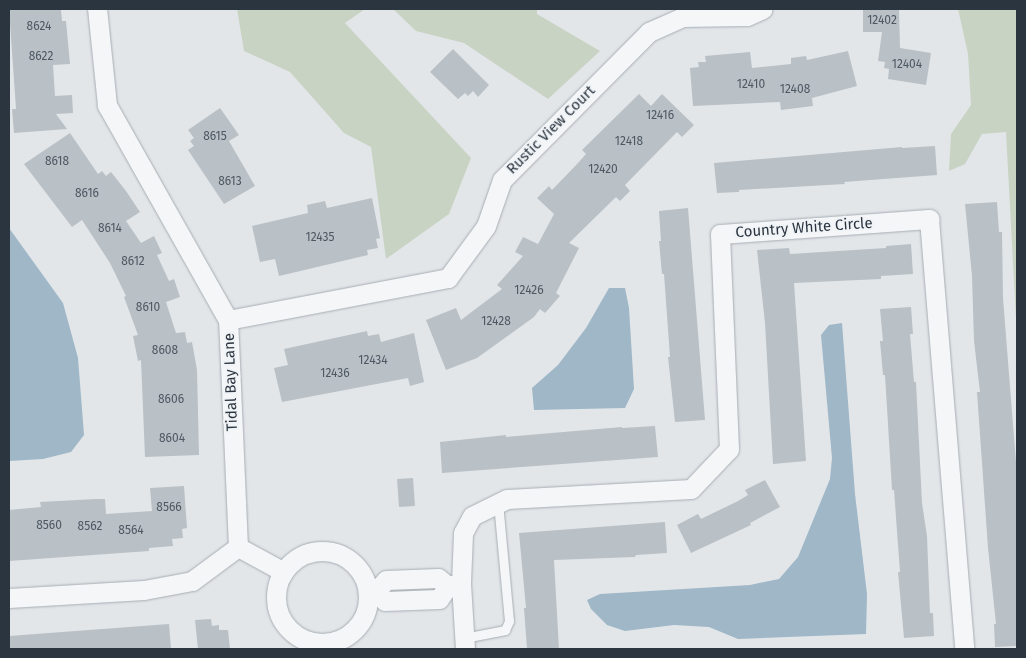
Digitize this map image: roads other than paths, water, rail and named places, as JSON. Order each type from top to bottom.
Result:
[{"type":"street","name":"Tidal Bay Lane","points":[[97,9],[107,105],[228,320],[238,547]]},
{"type":"street","name":"Rustic View Court","points":[[228,320],[448,278],[486,226],[502,180],[649,32],[682,17],[747,16],[763,9]]},
{"type":"street","name":"Country White Circle","points":[[465,644],[454,584],[463,533],[472,516],[507,499],[691,489],[729,449],[720,234],[929,219],[964,649]]},
{"type":"street","points":[[9,598],[144,590],[192,581],[238,547],[284,572]]},
{"type":"street","points":[[371,592],[355,566],[344,556],[330,552],[314,551],[300,556],[287,566],[279,579],[276,594],[278,609],[284,623],[295,634],[325,646],[352,632],[361,621],[371,592],[386,580],[438,578],[454,584]]},
{"type":"lane","points":[[465,644],[505,630],[509,621],[498,502]]},
{"type":"water","points":[[9,228],[63,303],[78,358],[84,435],[71,452],[43,459],[9,461]]},
{"type":"water","points":[[609,288],[625,288],[629,308],[634,389],[625,408],[534,410],[532,388],[558,365],[586,328]]},
{"type":"water","points":[[842,323],[855,494],[867,594],[866,634],[738,639],[709,627],[674,625],[625,631],[607,625],[591,609],[587,600],[600,594],[750,585],[779,579],[798,557],[830,479],[832,458],[821,335],[829,325]]}]
